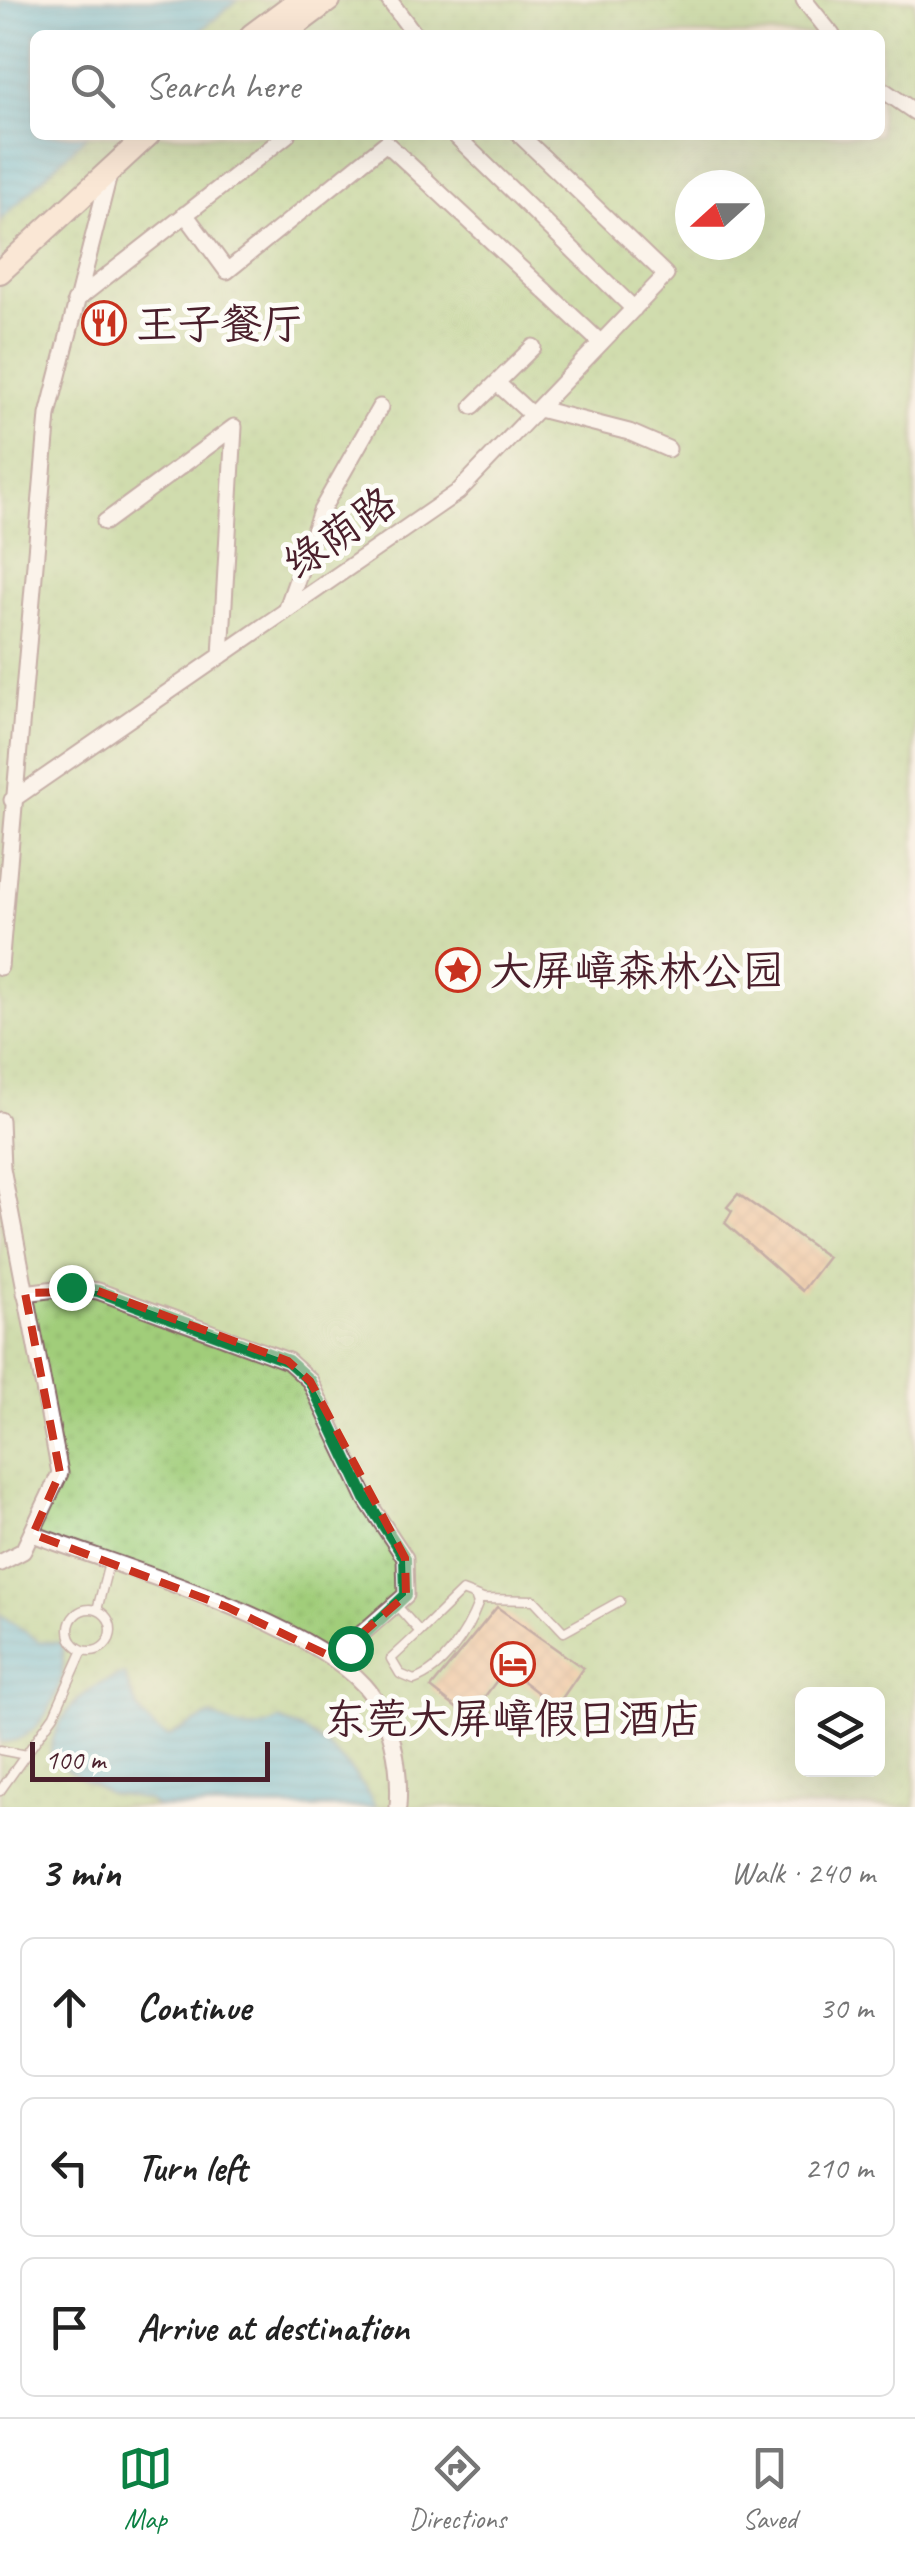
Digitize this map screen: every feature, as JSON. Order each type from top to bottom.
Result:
[{"type":"main road","points":[[259,30],[298,0]]},
{"type":"main road","points":[[289,30],[329,0]]},
{"type":"main road","points":[[112,164],[124,140]]},
{"type":"main road","points":[[0,272],[142,140]]},
{"type":"street","points":[[390,0],[411,30]]},
{"type":"street","points":[[804,0],[828,30]]},
{"type":"street","points":[[885,91],[915,112]]},
{"type":"street","points":[[74,300],[282,140]]},
{"type":"street","points":[[461,140],[634,308]]},
{"type":"street","name":"绿荫路","points":[[12,800],[458,492],[666,275],[525,140]]},
{"type":"street","points":[[186,214],[227,272],[386,143],[601,343]]},
{"type":"street","points":[[0,968],[48,415],[74,300],[112,164]]},
{"type":"street","points":[[474,406],[533,347]]},
{"type":"street","points":[[496,384],[535,412],[629,432],[668,449]]},
{"type":"street","points":[[286,611],[321,511],[380,407]]},
{"type":"street","points":[[105,522],[234,428],[221,656]]},
{"type":"street","points":[[0,1120],[2,1168],[60,1473],[23,1551],[0,1563]]},
{"type":"street","points":[[25,1293],[71,1287],[98,1291],[288,1361],[310,1381],[366,1499],[405,1558],[406,1595],[334,1658]]},
{"type":"street","points":[[33,1534],[285,1631],[334,1658],[366,1688],[383,1714],[394,1751],[398,1807]]},
{"type":"lane","points":[[97,1610],[109,1563]]},
{"type":"lane","points":[[475,1596],[478,1604],[459,1640],[429,1674],[414,1680],[400,1674],[391,1659],[462,1591],[475,1596],[534,1600],[564,1632],[620,1601]]},
{"type":"lane","points":[[396,1605],[420,1632]]},
{"type":"lane","points":[[97,1610],[109,1622],[110,1636],[102,1648],[83,1650],[72,1641],[71,1622],[81,1612],[97,1610]]},
{"type":"lane","points":[[0,1791],[54,1714],[83,1650]]},
{"type":"lane","points":[[0,1750],[26,1755]]},
{"type":"highlighted area","points":[[98,1291],[288,1361],[310,1381],[405,1558],[406,1595],[334,1658],[227,1607],[33,1534],[60,1473],[25,1293]]},
{"type":"green space","name":"大屏嶂森林公园","points":[[0,0],[915,0],[915,1807],[0,1807]]},
{"type":"water","points":[[0,0],[238,0],[201,30],[30,30],[30,140],[82,140],[0,221]]},
{"type":"water","points":[[0,1614],[38,1641],[61,1643],[63,1657],[57,1690],[40,1721],[29,1733],[0,1742]]},
{"type":"water","points":[[125,1674],[139,1710],[168,1737],[211,1715],[245,1728],[279,1720],[309,1734],[335,1754],[376,1807],[157,1807],[147,1800],[108,1793],[50,1760],[57,1730],[73,1705],[97,1686]]},
{"type":"building","points":[[738,1194],[828,1257],[802,1291],[725,1223],[732,1211],[727,1207]]},
{"type":"building","name":"东莞大屏嶂假日酒店","points":[[497,1607],[583,1668],[556,1707],[506,1668],[469,1718],[431,1688]]},
{"type":"place","name":"王子餐厅","points":[[104,323]]},
{"type":"place","name":"大屏嶂森林公园","points":[[458,970]]},
{"type":"place","name":"东莞大屏嶂假日酒店","points":[[513,1664]]},
{"type":"route","points":[[71,1287],[98,1291],[288,1361],[310,1381],[366,1499],[405,1558],[408,1577],[406,1595],[350,1648]]}]
